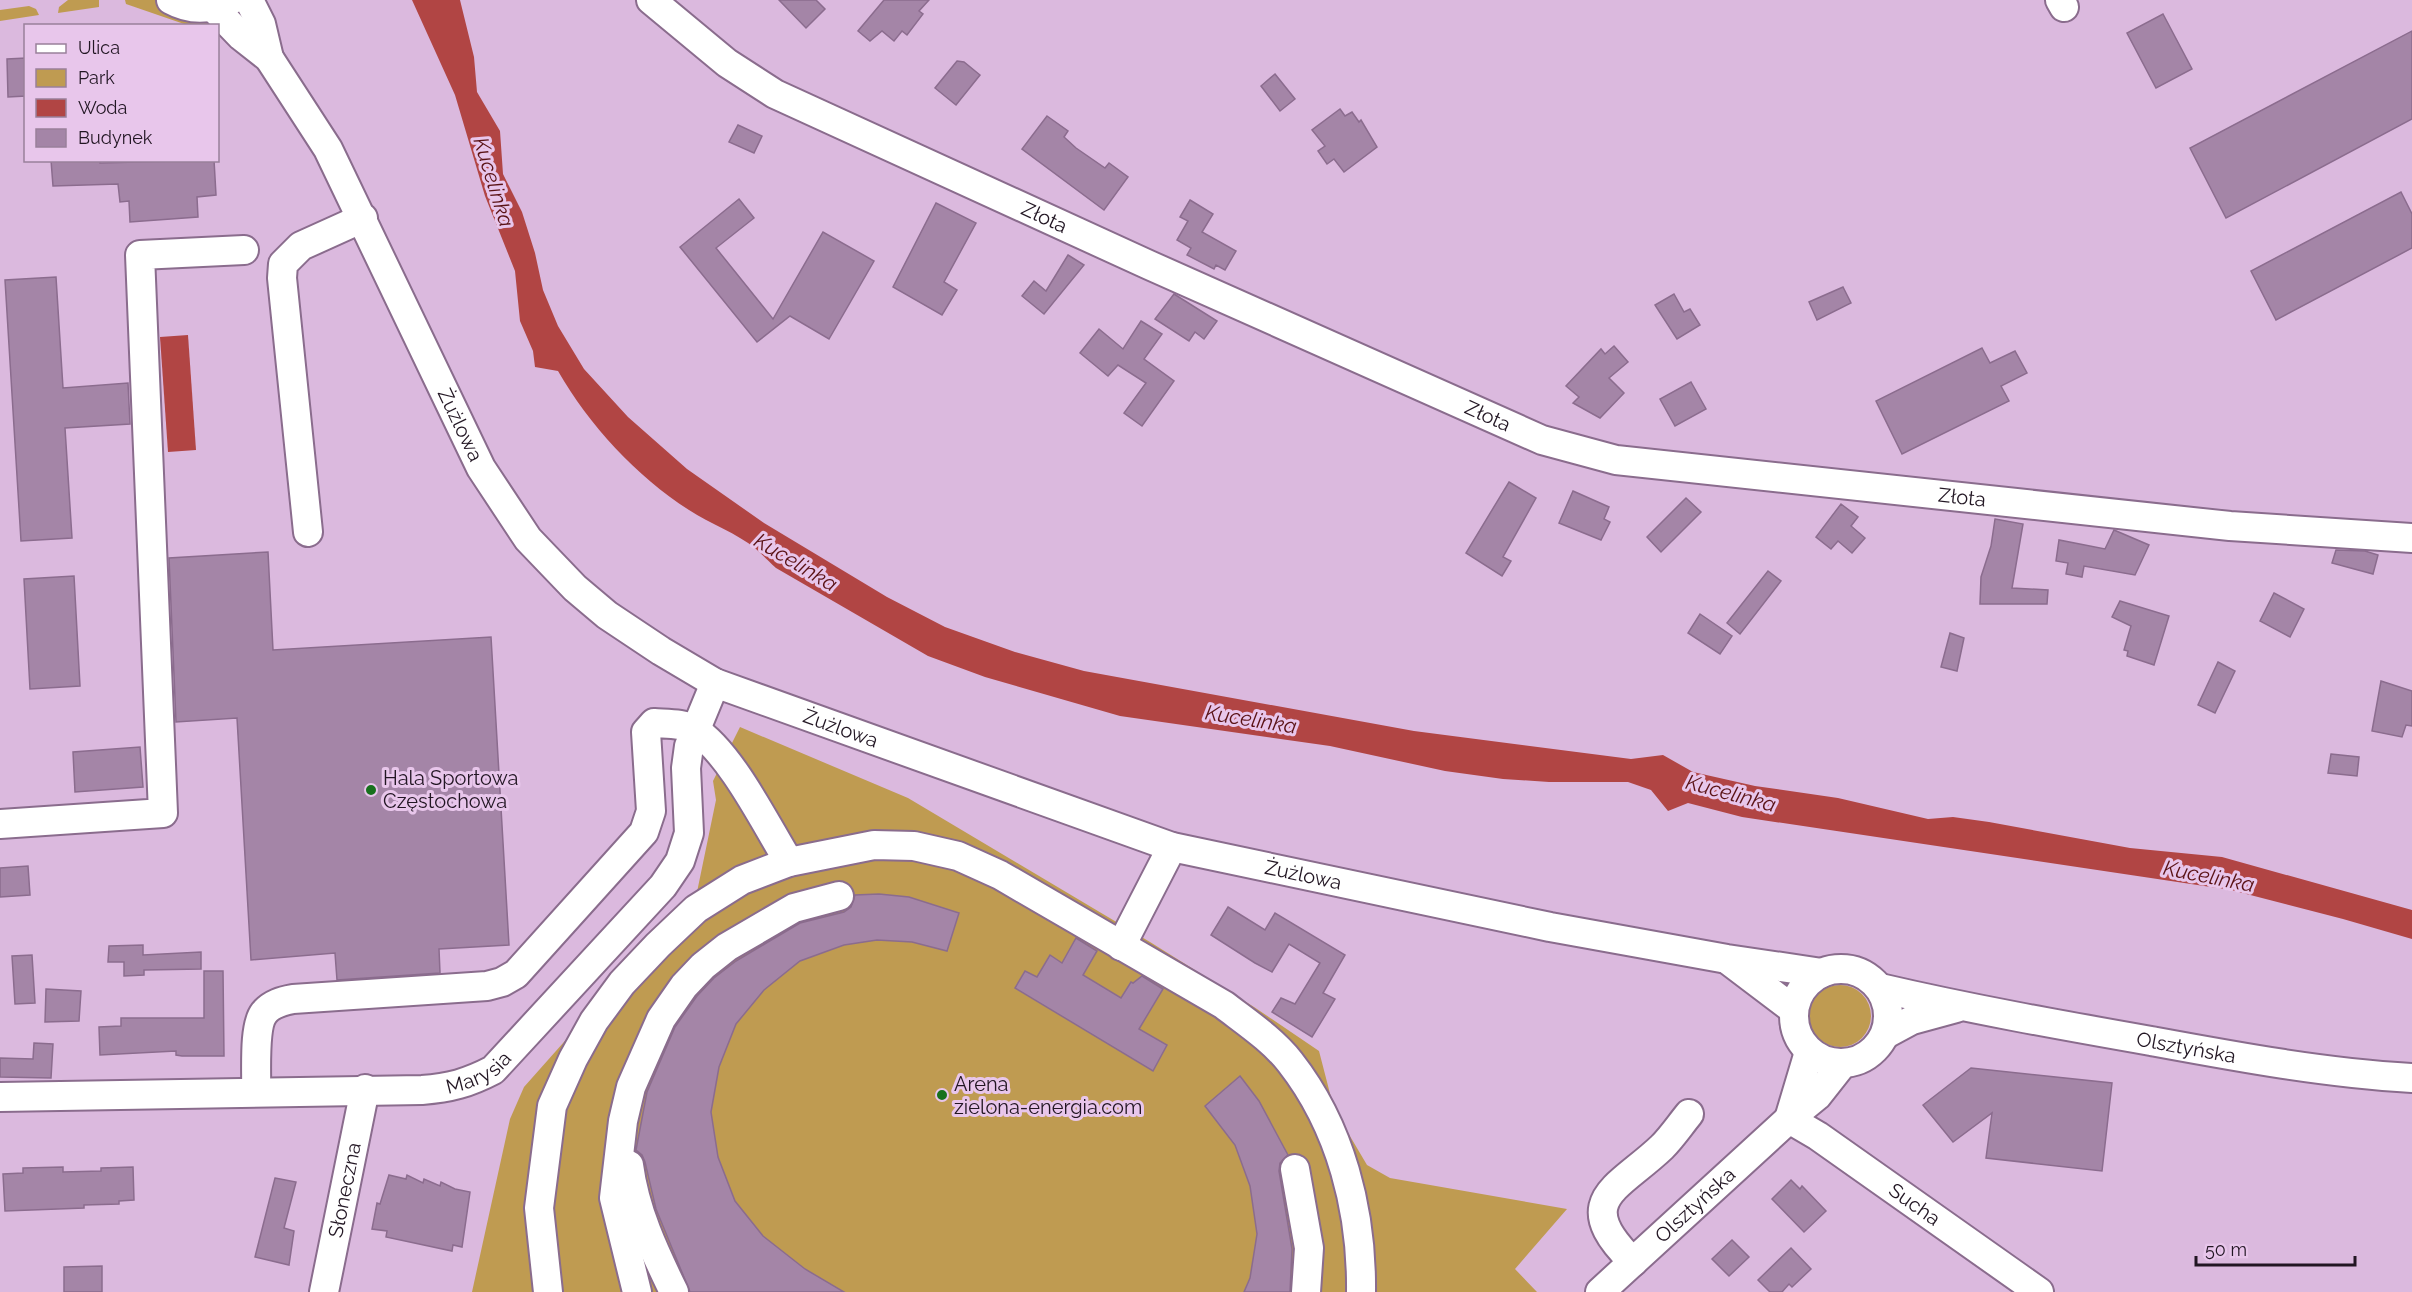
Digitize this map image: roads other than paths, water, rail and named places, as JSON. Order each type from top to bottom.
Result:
[{"type":"street","points":[[171,0],[181,6],[197,9],[223,4]]},
{"type":"street","name":"Żużlowa","points":[[249,0],[261,24],[269,58]]},
{"type":"street","name":"Złota","points":[[651,0],[727,63],[775,94],[1149,265],[1542,440],[1616,460],[2230,526],[2412,538]]},
{"type":"street","name":"Żużlowa","points":[[223,4],[241,36],[269,58],[328,149],[481,468],[528,539],[575,588],[607,615],[661,651],[715,683],[1172,847],[1550,927],[1726,959],[1822,973]]},
{"type":"street","points":[[308,532],[282,278],[283,264],[301,246],[363,218]]},
{"type":"street","points":[[0,824],[164,813],[140,255],[244,250]]},
{"type":"street","name":"Marysia","points":[[0,1097],[365,1089],[422,1090],[450,1088],[494,1070],[663,886],[680,861],[688,833],[686,768],[688,746],[715,683]]},
{"type":"street","points":[[256,1092],[259,1024],[264,1013],[276,1003],[293,999],[487,986],[502,982],[516,974],[644,832],[651,811],[646,732],[648,727],[654,723],[683,725],[695,730],[729,763],[789,862]]},
{"type":"street","points":[[548,1292],[539,1208],[552,1106],[589,1030],[622,983],[696,909],[742,880],[789,862],[874,845],[914,846],[958,856],[1000,875],[1224,1005],[1251,1026],[1289,1061],[1318,1106],[1340,1154],[1355,1215],[1360,1249],[1360,1292]]},
{"type":"street","points":[[1121,946],[1172,847]]},
{"type":"street","points":[[637,1292],[614,1198],[623,1121],[632,1087],[661,1018],[684,986],[703,966],[727,947],[794,908],[839,896]]},
{"type":"street","name":"Żużlowa","points":[[1726,959],[1794,1010]]},
{"type":"street","points":[[1838,969],[1854,970],[1868,977],[1880,988],[1887,1002],[1889,1018],[1886,1034],[1878,1047],[1866,1057],[1852,1063],[1822,1060],[1809,1052],[1799,1040],[1794,1026],[1794,1010],[1799,994],[1809,982],[1822,973],[1838,969]]},
{"type":"street","name":"Olsztyńska","points":[[1880,988],[1961,1007],[2294,1066],[2412,1078]]},
{"type":"street","name":"Olsztyńska","points":[[1886,1034],[1912,1020],[1961,1007]]},
{"type":"street","points":[[1790,1119],[1809,1052]]},
{"type":"street","name":"Olsztyńska","points":[[1600,1292],[1817,1096],[1843,1063]]},
{"type":"street","name":"Słoneczna","points":[[324,1292],[365,1089]]},
{"type":"street","points":[[1633,1262],[1609,1235],[1603,1206],[1610,1191],[1664,1146],[1689,1114]]},
{"type":"street","name":"Sucha","points":[[1790,1119],[1818,1136],[2039,1292]]},
{"type":"street","points":[[623,1121],[635,1201],[650,1242],[674,1292]]},
{"type":"street","points":[[1295,1169],[1309,1248],[1306,1292]]},
{"type":"water","name":"Kucelinka","points":[[412,0],[460,0],[474,57],[477,92],[500,131],[503,174],[522,212],[535,253],[543,290],[558,326],[584,369],[628,417],[687,469],[764,523],[887,597],[945,627],[1015,652],[1084,671],[1414,731],[1631,759],[1663,755],[1693,772],[1755,786],[1838,798],[1928,819],[1953,817],[2130,848],[2222,857],[2412,910],[2412,939],[2231,890],[1742,817],[1688,803],[1668,811],[1651,790],[1628,782],[1549,782],[1503,779],[1445,771],[1330,746],[1120,716],[985,677],[928,656],[776,568],[749,543],[697,515],[669,496],[632,465],[599,430],[558,371],[535,367],[533,351],[520,321],[515,271],[485,196],[455,95]]},
{"type":"water","points":[[188,335],[196,450],[168,452],[160,337]]},
{"type":"place","name":"Hala Sportowa Częstochowa","points":[[371,790]]},
{"type":"place","name":"Arena zielona-energia.com","points":[[942,1095]]}]
